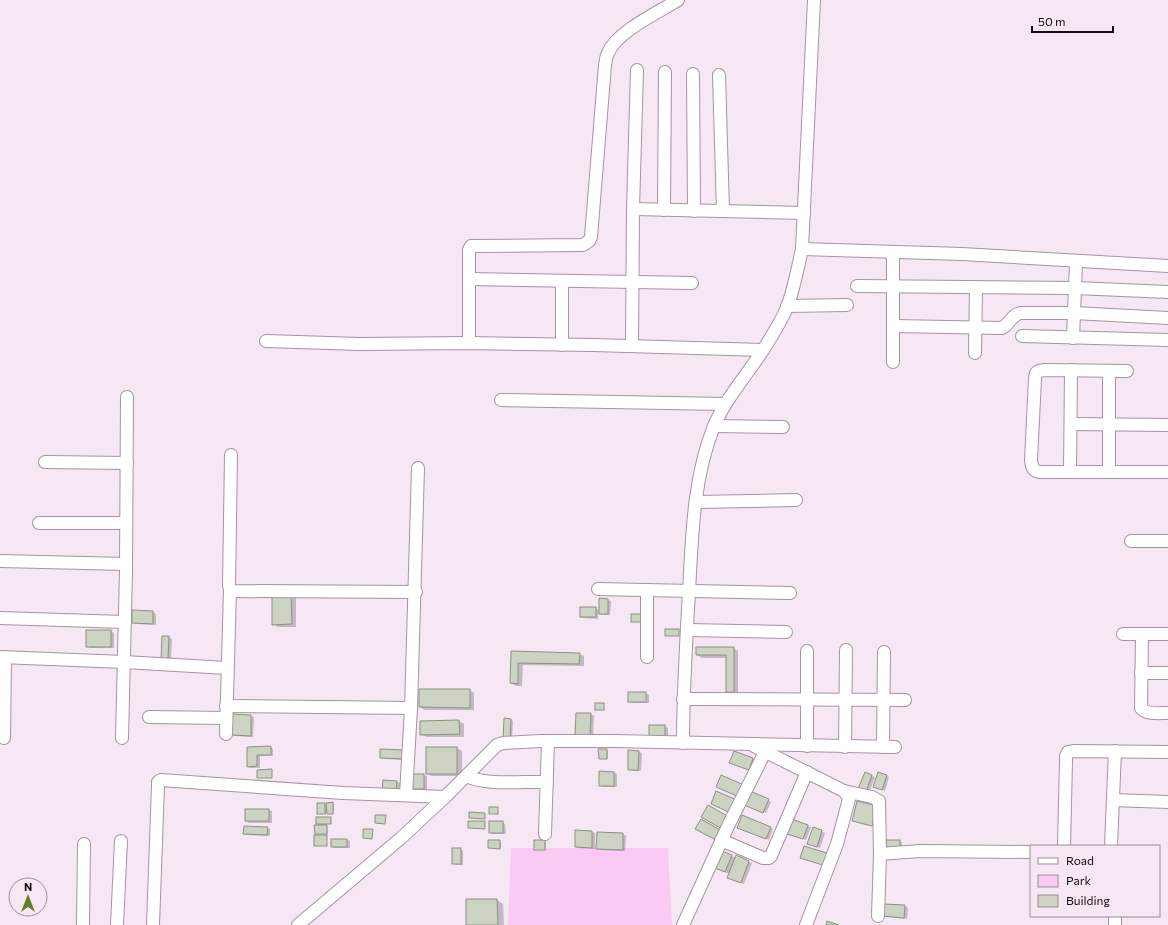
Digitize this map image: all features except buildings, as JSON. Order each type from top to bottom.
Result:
[{"type":"street","points":[[469,343],[469,250],[471,246],[583,245],[589,241],[591,237],[605,65],[608,53],[614,42],[624,33],[678,0]]},
{"type":"street","points":[[683,743],[683,699],[691,552],[696,502],[707,446],[714,426],[725,404],[763,350],[788,306],[796,279],[802,249],[814,0]]},
{"type":"street","points":[[632,346],[632,209],[637,70]]},
{"type":"street","points":[[664,210],[665,72]]},
{"type":"street","points":[[693,74],[694,211]]},
{"type":"street","points":[[719,75],[723,212]]},
{"type":"street","points":[[632,209],[804,213]]},
{"type":"street","points":[[802,249],[968,255],[1168,266]]},
{"type":"street","points":[[892,362],[893,252]]},
{"type":"street","points":[[1073,338],[1076,262]]},
{"type":"street","points":[[469,279],[692,283]]},
{"type":"street","points":[[562,281],[562,345]]},
{"type":"street","points":[[857,286],[1075,288],[1168,292]]},
{"type":"street","points":[[975,353],[976,287]]},
{"type":"street","points":[[788,306],[847,305]]},
{"type":"street","points":[[893,326],[1004,327],[1018,313],[1074,313],[1168,318]]},
{"type":"street","points":[[1022,336],[1168,340]]},
{"type":"street","points":[[266,341],[367,344],[469,343],[763,350]]},
{"type":"street","points":[[1127,371],[1039,370],[1036,372],[1031,460],[1032,467],[1034,470],[1039,472],[1168,472]]},
{"type":"street","points":[[1070,472],[1071,370]]},
{"type":"street","points":[[1109,370],[1109,472]]},
{"type":"street","points":[[122,738],[126,564],[127,397]]},
{"type":"street","points":[[501,400],[725,404]]},
{"type":"street","points":[[1071,424],[1168,425]]},
{"type":"street","points":[[714,426],[783,427]]},
{"type":"street","points":[[226,734],[230,589],[230,455]]},
{"type":"street","points":[[45,462],[127,463]]},
{"type":"street","points":[[406,795],[416,592],[418,468]]},
{"type":"street","points":[[696,502],[796,500]]},
{"type":"street","points":[[39,523],[126,523]]},
{"type":"street","points":[[1131,541],[1168,541]]},
{"type":"street","points":[[0,561],[126,564]]},
{"type":"street","points":[[230,589],[234,592],[416,592]]},
{"type":"street","points":[[598,589],[790,593]]},
{"type":"street","points":[[646,657],[647,590]]},
{"type":"street","points":[[0,618],[124,622]]},
{"type":"street","points":[[687,630],[786,632]]},
{"type":"street","points":[[1123,634],[1168,634]]},
{"type":"street","points":[[1142,634],[1141,703],[1143,711],[1168,713]]},
{"type":"street","points":[[845,747],[846,650]]},
{"type":"street","points":[[807,651],[807,746]]},
{"type":"street","points":[[298,925],[400,838],[466,776],[496,745],[503,743],[548,741],[614,741],[889,747],[884,700],[884,652]]},
{"type":"street","points":[[4,738],[2,658],[124,662],[228,668]]},
{"type":"street","points":[[1141,673],[1168,673]]},
{"type":"street","points":[[683,699],[905,700]]},
{"type":"street","points":[[150,717],[226,712],[411,708]]},
{"type":"street","points":[[546,834],[548,741]]},
{"type":"street","points":[[751,745],[844,791],[872,797],[879,801],[880,854],[878,916]]},
{"type":"street","points":[[1064,845],[1066,756],[1068,752],[1075,750],[1168,752]]},
{"type":"street","points":[[1111,845],[1115,751]]},
{"type":"street","points":[[683,925],[721,840],[765,752]]},
{"type":"street","points":[[721,840],[763,858],[769,858],[807,772]]},
{"type":"street","points":[[466,776],[480,780],[547,782]]},
{"type":"street","points":[[153,925],[158,782],[161,780],[343,793],[445,796]]},
{"type":"street","points":[[806,925],[839,838],[848,804],[847,795],[844,791]]},
{"type":"street","points":[[1113,800],[1168,802]]},
{"type":"street","points":[[117,925],[121,841]]},
{"type":"street","points":[[83,925],[84,844]]},
{"type":"street","points":[[880,854],[920,851],[1030,852]]},
{"type":"green space","points":[[511,848],[668,848],[672,925],[508,925]]}]
